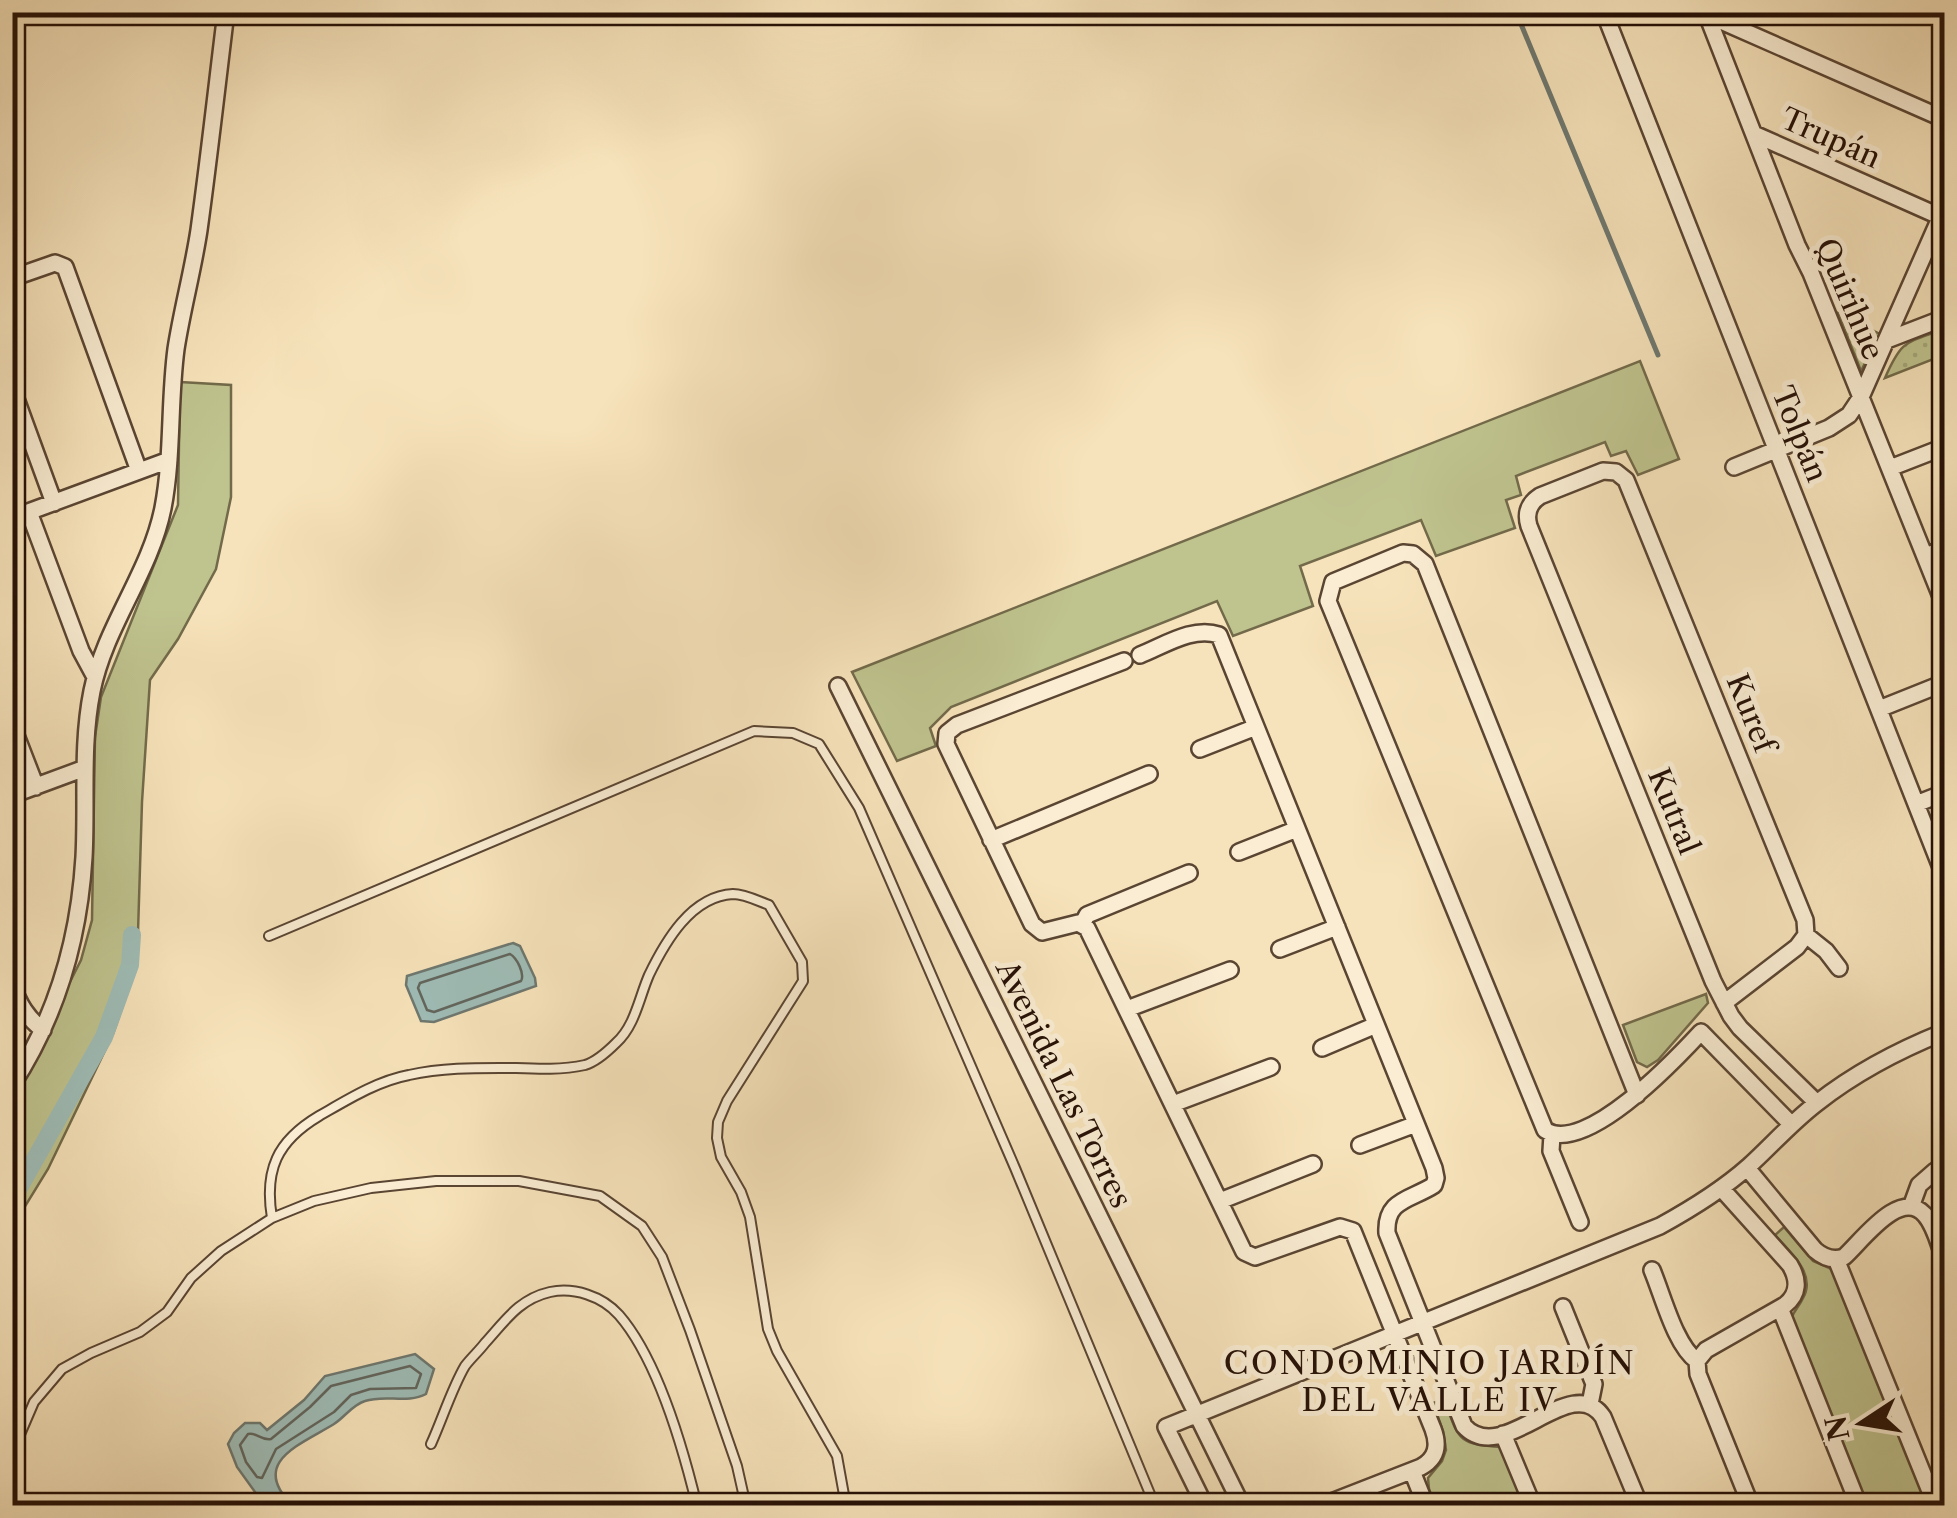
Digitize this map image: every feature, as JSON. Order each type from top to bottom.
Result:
[{"type":"street","points":[[12,1086],[43,1030],[70,957],[84,856],[87,727],[95,677],[150,551],[163,508],[176,351],[198,233],[226,12]]},
{"type":"street","name":"Tolpán","points":[[1604,12],[1944,875]]},
{"type":"street","points":[[1926,12],[1944,21]]},
{"type":"street","points":[[1704,14],[1944,119]]},
{"type":"street","name":"Quirihue","points":[[1704,14],[1944,604]]},
{"type":"street","name":"Trupán","points":[[1754,134],[1943,213]]},
{"type":"street","points":[[1734,467],[1849,415],[1861,397],[1943,213]]},
{"type":"street","points":[[12,278],[55,263],[65,267],[139,471]]},
{"type":"street","points":[[1887,340],[1944,318]]},
{"type":"street","points":[[12,388],[54,502]]},
{"type":"street","points":[[1890,468],[1944,447]]},
{"type":"street","points":[[12,518],[169,460]]},
{"type":"street","name":"Kutral","points":[[1616,472],[1603,471],[1540,496],[1528,510],[1529,526],[1724,1003],[1740,1028],[1817,1103]]},
{"type":"street","name":"Kuref","points":[[1616,472],[1630,486],[1805,920],[1806,935],[1839,968]]},
{"type":"street","points":[[30,512],[81,651],[95,677]]},
{"type":"street","points":[[1925,556],[1944,548]]},
{"type":"street","points":[[1637,1095],[1425,564],[1414,554],[1403,553],[1333,582],[1328,601],[1545,1130],[1560,1136],[1601,1120],[1637,1095],[1701,1032],[1792,1124]]},
{"type":"street","points":[[1321,1506],[1412,1471],[1430,1460],[1436,1449],[1436,1436],[1353,1231],[1340,1227],[1256,1257],[1244,1252],[1088,928],[1078,924],[1042,932],[1032,924],[946,744],[946,733],[957,725],[1207,631],[1219,635],[1434,1168],[1434,1185],[1402,1200],[1388,1215],[1387,1233],[1464,1426],[1480,1437],[1494,1438],[1572,1404],[1590,1404],[1604,1417],[1640,1506]]},
{"type":"street","points":[[1879,709],[1944,683]]},
{"type":"street","name":"Avenida Las Torres","points":[[838,686],[1242,1506]]},
{"type":"street","points":[[12,724],[36,787]]},
{"type":"street","points":[[1200,749],[1256,728]]},
{"type":"street","points":[[12,796],[85,768]]},
{"type":"street","points":[[991,840],[1149,774]]},
{"type":"street","points":[[1916,804],[1944,793]]},
{"type":"street","points":[[1240,852],[1297,829]]},
{"type":"street","points":[[1082,926],[1087,915],[1189,873]]},
{"type":"street","points":[[1280,949],[1337,927]]},
{"type":"street","points":[[1724,1003],[1798,948],[1806,935]]},
{"type":"street","points":[[1127,1009],[1230,970]]},
{"type":"street","points":[[12,986],[23,1010],[43,1030]]},
{"type":"street","points":[[1322,1048],[1376,1026]]},
{"type":"street","points":[[1205,1506],[1166,1427],[1650,1231],[1721,1188],[1817,1103],[1878,1062],[1944,1032]]},
{"type":"street","points":[[1173,1104],[1271,1067]]},
{"type":"street","points":[[1360,1145],[1416,1124]]},
{"type":"street","points":[[1552,1135],[1552,1151],[1580,1222]]},
{"type":"street","points":[[1220,1201],[1313,1164]]},
{"type":"street","points":[[1747,1168],[1824,1256],[1836,1259],[1848,1254],[1902,1206],[1926,1215],[1944,1258]]},
{"type":"street","points":[[1911,1207],[1919,1185],[1935,1170]]},
{"type":"street","points":[[1721,1188],[1794,1270],[1797,1281],[1790,1301],[1706,1350],[1698,1362],[1698,1374],[1751,1506]]},
{"type":"street","points":[[1836,1259],[1936,1506]]},
{"type":"street","points":[[1652,1270],[1682,1344],[1698,1362]]},
{"type":"street","points":[[1563,1307],[1594,1384],[1590,1404]]},
{"type":"street","points":[[1780,1308],[1859,1506]]},
{"type":"street","points":[[1503,1434],[1533,1506]]},
{"type":"street","points":[[1412,1471],[1426,1506]]},
{"type":"lane","points":[[269,936],[754,732],[793,733],[820,744],[859,808],[1015,1168],[1154,1506]]},
{"type":"lane","points":[[272,1218],[269,1178],[278,1153],[300,1127],[360,1092],[406,1075],[458,1068],[554,1069],[589,1064],[618,1042],[631,1024],[672,932],[690,914],[726,895],[737,894],[769,905],[802,962],[803,981],[727,1100],[718,1122],[717,1138],[720,1157],[741,1192],[750,1217],[768,1329],[837,1456],[846,1506]]},
{"type":"lane","points":[[12,1453],[34,1402],[62,1369],[140,1332],[168,1312],[191,1278],[221,1251],[272,1218],[314,1201],[371,1188],[436,1181],[519,1180],[600,1196],[642,1226],[662,1256],[737,1466],[746,1506]]},
{"type":"lane","points":[[432,1444],[465,1366],[514,1309],[537,1295],[562,1290],[593,1295],[617,1312],[642,1347],[686,1462],[697,1506]]},
{"type":"green space","points":[[1838,313],[1880,334],[1861,371]]},
{"type":"green space","points":[[1944,329],[1944,355],[1885,378],[1907,344]]},
{"type":"green space","points":[[1640,361],[1679,459],[1638,475],[1626,451],[1611,456],[1605,442],[1516,476],[1521,495],[1506,500],[1515,528],[1436,556],[1421,520],[1300,566],[1313,606],[1233,636],[1217,601],[951,707],[930,728],[936,746],[897,761],[852,672]]},
{"type":"green space","points":[[180,382],[231,385],[231,497],[216,569],[178,639],[150,680],[137,965],[113,1034],[48,1169],[13,1226],[12,1097],[81,960],[92,920],[95,737],[101,697],[178,505]]},
{"type":"green space","points":[[1706,994],[1708,1003],[1658,1060],[1647,1067],[1637,1062],[1623,1025]]},
{"type":"green space","points":[[1784,1227],[1813,1261],[1834,1270],[1930,1505],[1865,1505],[1791,1319],[1803,1298],[1806,1280],[1800,1264],[1775,1235]]},
{"type":"green space","points":[[1444,1399],[1461,1437],[1475,1444],[1501,1447],[1527,1505],[1435,1505],[1428,1478],[1446,1450],[1433,1403]]},
{"type":"water","points":[[513,943],[520,946],[536,986],[434,1022],[421,1021],[406,985],[407,976]]},
{"type":"water","points":[[415,1354],[434,1369],[426,1394],[373,1399],[356,1405],[334,1424],[294,1448],[277,1466],[280,1490],[292,1505],[263,1503],[237,1467],[228,1444],[234,1433],[245,1423],[260,1423],[267,1430],[304,1400],[325,1376]]},
{"type":"waterway","points":[[1516,12],[1658,355]]},
{"type":"waterway","points":[[12,1200],[104,1037],[130,965],[132,935]]},
{"type":"district","name":"CONDOMINIO JARDÍN DEL VALLE IV","points":[[1430,1380]]}]
